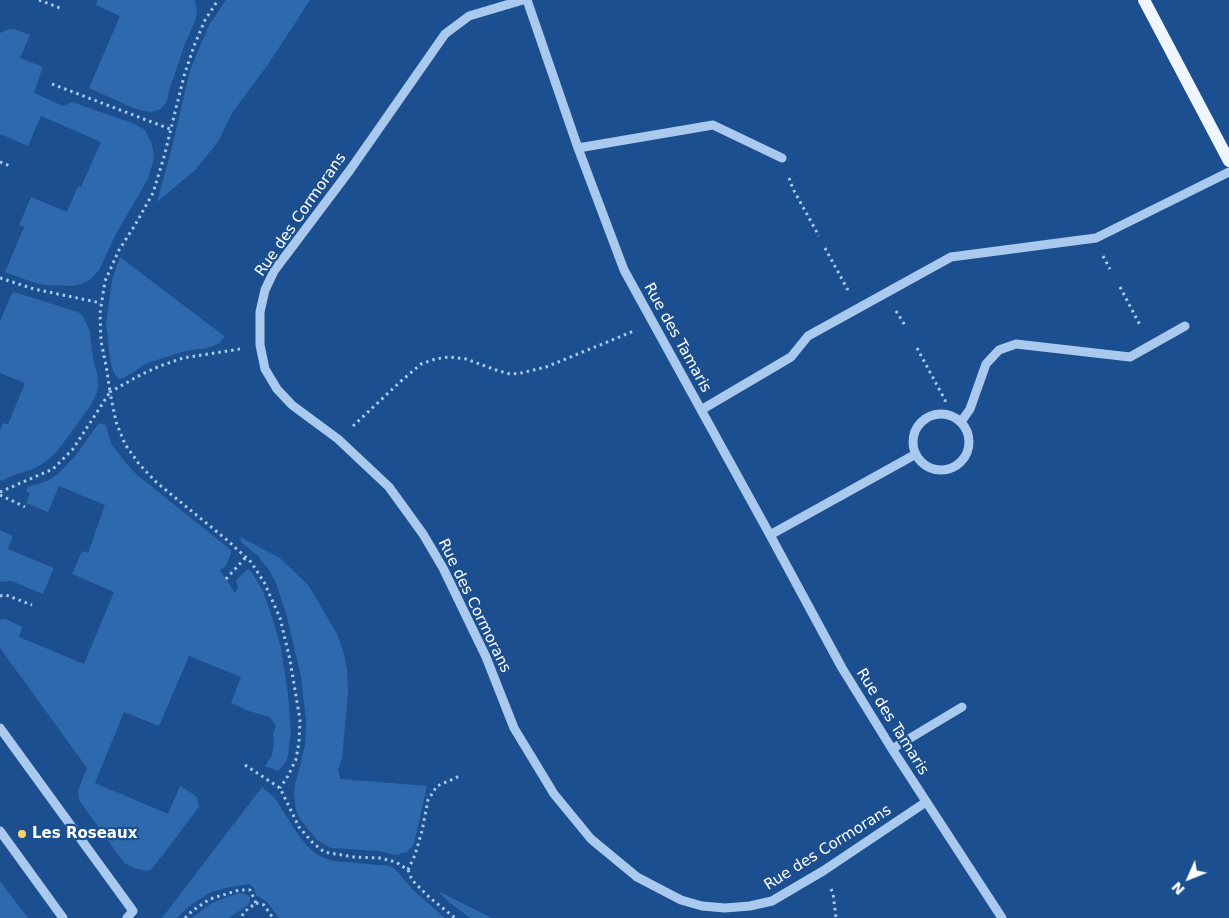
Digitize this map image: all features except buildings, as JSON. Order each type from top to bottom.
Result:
[{"type":"main road","points":[[1144,0],[1229,161]]},
{"type":"street","name":"Rue des Tamaris","points":[[525,0],[624,270],[842,668],[892,749],[1002,918]]},
{"type":"street","name":"Rue des Cormorans","points":[[525,0],[468,16],[445,34],[350,170],[274,271],[265,290],[260,312],[260,345],[264,369],[277,389],[292,404],[338,439],[389,488],[423,534],[443,568],[486,657],[514,728],[554,794],[591,839],[637,877],[681,900],[702,906],[725,908],[750,906],[772,901],[823,871],[926,802]]},
{"type":"street","points":[[578,148],[713,125],[782,158]]},
{"type":"street","points":[[702,410],[791,357],[808,336],[951,257],[1096,238],[1229,172]]},
{"type":"street","points":[[961,422],[970,409],[986,364],[999,350],[1016,344],[1130,358],[1185,326]]},
{"type":"street","points":[[934,415],[948,415],[961,422],[970,439],[966,456],[960,463],[953,468],[936,470],[921,462],[913,445],[914,435],[918,426],[925,419],[934,415]]},
{"type":"street","points":[[770,534],[916,454]]},
{"type":"street","points":[[892,749],[962,707]]},
{"type":"street","points":[[0,728],[133,911],[127,918]]},
{"type":"street","points":[[0,832],[63,918]]},
{"type":"path","points":[[40,0],[60,8]]},
{"type":"path","points":[[218,0],[205,20],[194,46],[184,76],[153,193],[119,250],[104,281],[100,313],[101,341],[116,422],[125,444],[139,464],[156,482],[251,562],[264,582],[280,618],[290,660],[300,720],[296,759],[280,788]]},
{"type":"path","points":[[52,84],[170,129]]},
{"type":"path","points":[[782,158],[793,189],[819,236]]},
{"type":"path","points":[[0,162],[10,166]]},
{"type":"path","points":[[825,248],[858,309]]},
{"type":"path","points":[[0,278],[34,290],[101,303]]},
{"type":"path","points":[[1120,287],[1151,346]]},
{"type":"path","points":[[338,439],[421,364],[435,359],[450,357],[466,359],[510,374],[521,373],[546,367],[652,323]]},
{"type":"path","points":[[0,493],[53,469],[73,449],[110,392],[142,374],[183,358],[260,345]]},
{"type":"path","points":[[917,348],[945,400],[948,415]]},
{"type":"path","points":[[0,493],[25,507]]},
{"type":"path","points":[[226,579],[246,557]]},
{"type":"path","points":[[0,596],[6,595],[32,605]]},
{"type":"path","points":[[245,765],[280,788],[299,827],[324,852],[354,857],[380,858],[396,862],[408,870],[412,880],[429,897],[455,918]]},
{"type":"path","points":[[408,870],[415,855],[422,831],[428,800],[437,786],[462,775]]},
{"type":"path","points":[[823,871],[833,893],[836,918]]},
{"type":"path","points":[[186,918],[192,911],[210,899],[239,890],[250,890],[256,903]]},
{"type":"path","points":[[241,918],[244,912],[256,903]]},
{"type":"path","points":[[256,903],[264,905],[273,918]]},
{"type":"shaded area","points":[[98,0],[195,0],[197,13],[195,21],[185,44],[167,101],[161,109],[151,112],[133,108],[89,88],[120,16],[96,5]]},
{"type":"shaded area","points":[[226,0],[310,0],[267,66],[232,113],[218,142],[195,170],[157,202],[190,70],[209,25]]},
{"type":"shaded area","points":[[9,29],[30,35],[20,58],[43,67],[34,93],[63,106],[72,102],[135,124],[145,130],[152,144],[154,158],[148,179],[117,232],[99,270],[92,278],[82,284],[71,286],[44,285],[5,272],[24,227],[19,225],[31,197],[67,212],[78,186],[81,187],[101,142],[41,116],[28,146],[0,134],[0,33]]},
{"type":"shaded area","points":[[120,257],[224,336],[224,338],[218,344],[208,348],[185,351],[143,365],[134,372],[119,379],[113,371],[110,359],[106,326],[112,280]]},
{"type":"shaded area","points":[[14,292],[78,312],[83,316],[90,332],[98,386],[91,405],[56,453],[39,466],[2,481],[0,480],[0,431],[3,423],[8,424],[25,383],[0,373],[0,321]]},
{"type":"shaded area","points":[[99,423],[106,425],[112,445],[136,474],[231,550],[225,567],[220,570],[235,593],[238,588],[237,579],[248,569],[251,571],[263,591],[274,623],[281,648],[288,694],[291,731],[288,755],[286,762],[278,771],[265,766],[272,755],[273,733],[276,726],[270,717],[231,703],[241,677],[189,656],[159,726],[124,712],[95,783],[168,814],[180,786],[197,797],[199,807],[152,869],[148,871],[136,869],[124,863],[79,800],[78,790],[87,768],[0,648],[0,620],[6,619],[22,627],[19,637],[84,664],[114,592],[72,574],[82,551],[88,553],[105,505],[59,486],[48,512],[26,503],[30,494],[26,491],[28,487],[47,481],[58,474],[75,456]]},
{"type":"shaded area","points":[[0,530],[13,536],[8,549],[54,568],[43,594],[12,581],[0,582]]},
{"type":"shaded area","points":[[240,537],[280,558],[309,586],[337,634],[347,670],[348,693],[342,759],[338,769],[340,779],[427,786],[414,844],[407,852],[395,855],[380,851],[331,848],[317,840],[300,819],[296,810],[294,794],[305,744],[306,721],[301,677],[287,617],[276,583],[269,570],[258,556],[241,542]]},
{"type":"shaded area","points":[[262,787],[274,797],[297,833],[316,854],[334,861],[390,866],[395,869],[413,890],[445,918],[279,918],[267,902],[256,895],[254,888],[250,884],[211,892],[188,907],[177,918],[162,918]]},
{"type":"shaded area","points":[[0,881],[15,901],[28,918],[0,918]]},
{"type":"shaded area","points":[[438,891],[492,918],[470,918]]},
{"type":"shaded area","points":[[240,893],[248,895],[250,901],[248,905],[229,918],[192,918],[210,904]]},
{"type":"place","name":"Les Roseaux","points":[[22,834]]}]
